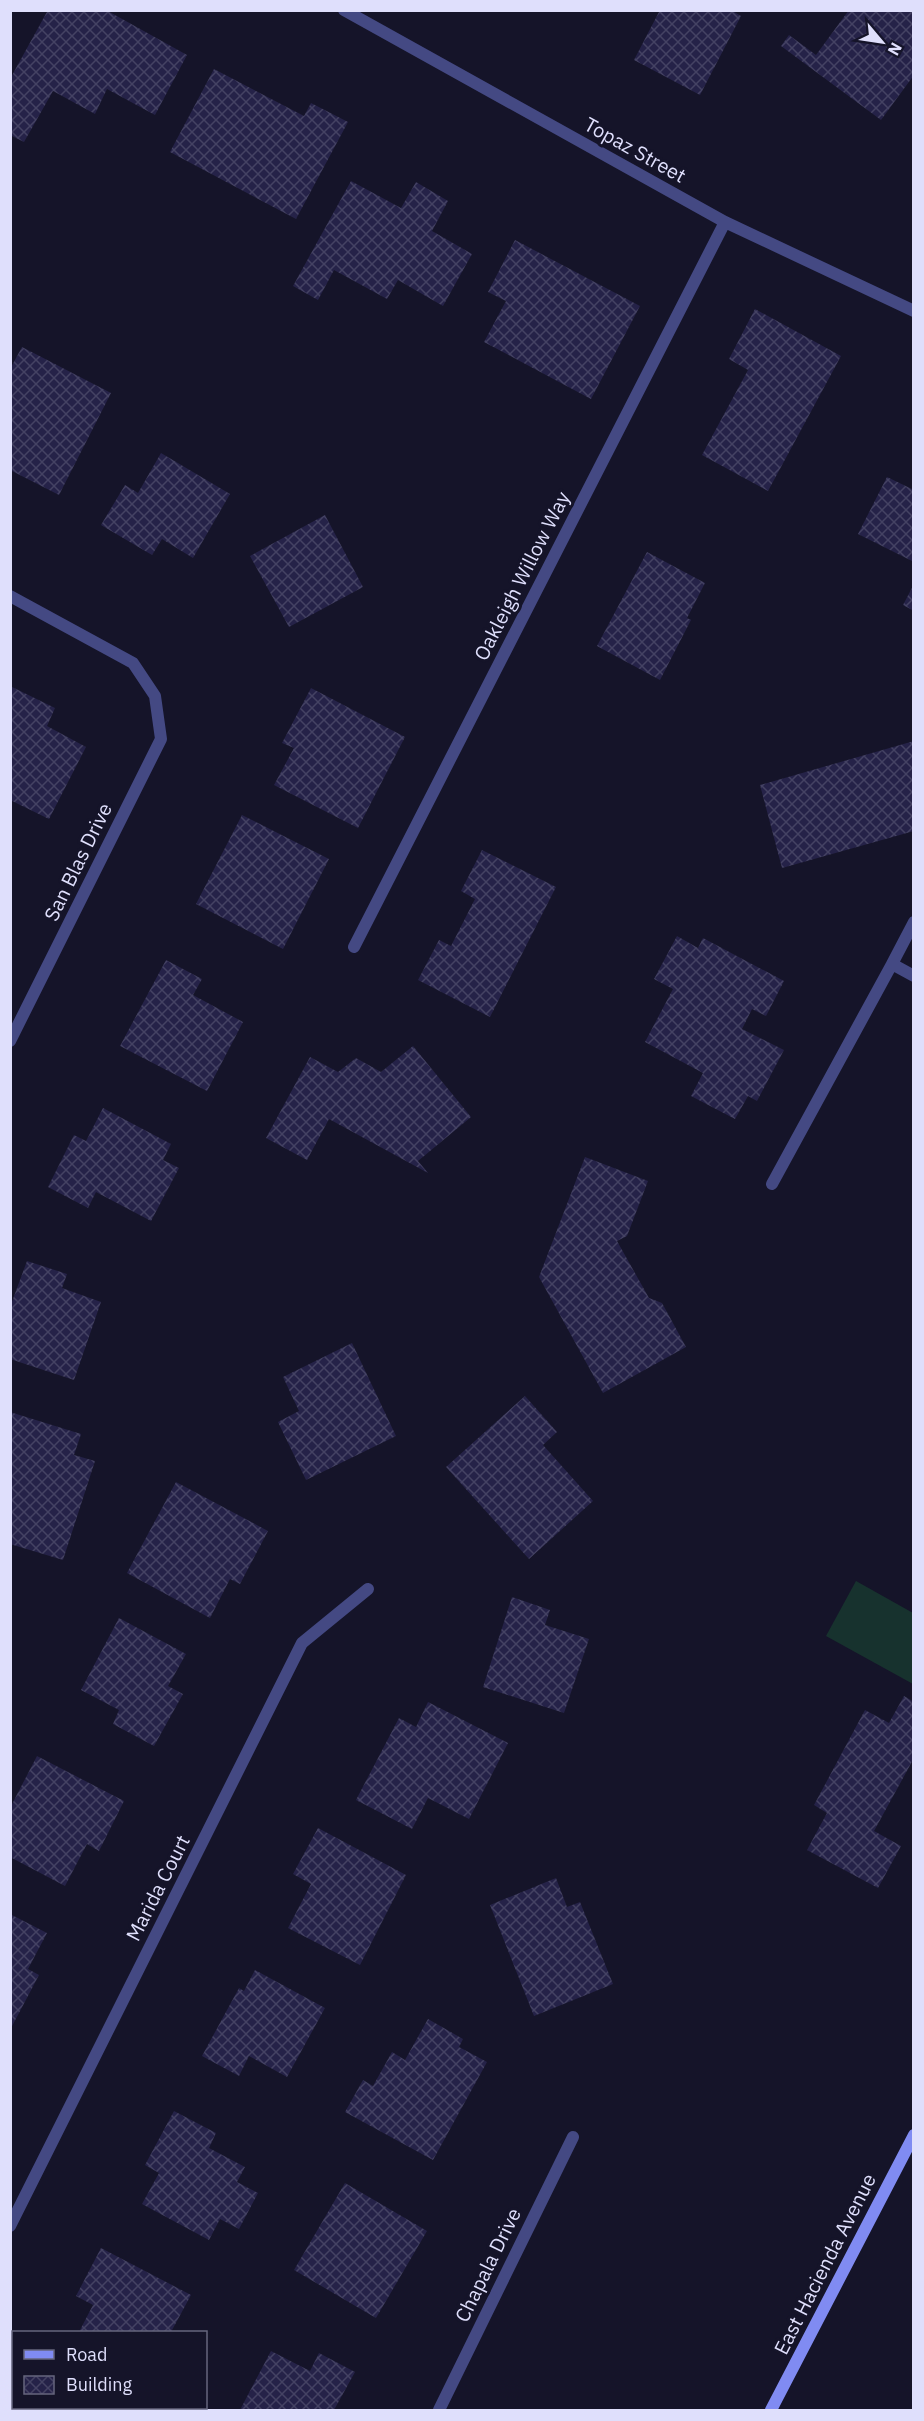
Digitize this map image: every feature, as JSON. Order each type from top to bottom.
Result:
[{"type":"main road","name":"East Hacienda Avenue","points":[[771,2410],[914,2135]]},
{"type":"street","name":"Topaz Street","points":[[344,10],[725,222],[914,311]]},
{"type":"street","name":"Oakleigh Willow Way","points":[[354,947],[725,222]]},
{"type":"street","name":"San Blas Drive","points":[[10,596],[133,663],[155,696],[161,739],[10,1041]]},
{"type":"street","points":[[772,1184],[914,922]]},
{"type":"street","points":[[892,964],[914,976]]},
{"type":"street","name":"Marida Court","points":[[10,2226],[302,1643],[368,1589]]},
{"type":"street","name":"Chapala Drive","points":[[439,2410],[573,2137]]},
{"type":"green space","points":[[856,1581],[913,1613],[913,1684],[826,1636]]},
{"type":"building","points":[[48,10],[106,10],[187,55],[155,115],[107,89],[95,114],[53,91],[24,142],[10,135],[10,79]]},
{"type":"building","points":[[660,10],[731,10],[741,16],[700,95],[634,60]]},
{"type":"building","points":[[849,10],[914,10],[914,75],[881,120],[781,46],[789,35],[816,55]]},
{"type":"building","points":[[214,69],[304,116],[311,103],[348,122],[296,219],[170,152]]},
{"type":"building","points":[[351,181],[401,208],[416,182],[448,201],[432,231],[472,254],[443,306],[398,280],[387,299],[334,270],[318,300],[293,286]]},
{"type":"building","points":[[515,240],[640,306],[591,399],[484,342],[506,301],[488,292]]},
{"type":"building","points":[[755,309],[841,356],[768,491],[702,455],[748,370],[729,359]]},
{"type":"building","points":[[22,347],[111,393],[59,495],[10,470],[10,369]]},
{"type":"building","points":[[161,453],[230,494],[193,558],[162,539],[152,555],[101,525],[125,485],[138,493]]},
{"type":"building","points":[[887,477],[914,490],[914,562],[858,534]]},
{"type":"building","points":[[325,515],[363,587],[289,627],[250,556]]},
{"type":"building","points":[[647,552],[705,583],[687,618],[691,620],[660,680],[597,646]]},
{"type":"building","points":[[914,584],[914,611],[903,605]]},
{"type":"building","points":[[10,686],[55,708],[47,726],[86,747],[49,819],[10,800]]},
{"type":"building","points":[[311,688],[405,737],[358,828],[274,785],[294,748],[282,743]]},
{"type":"building","points":[[914,741],[914,831],[782,868],[760,785]]},
{"type":"building","points":[[242,815],[329,859],[283,949],[196,904]]},
{"type":"building","points":[[482,850],[556,887],[490,1017],[418,980],[439,940],[451,946],[475,899],[461,891]]},
{"type":"building","points":[[677,936],[698,948],[703,938],[784,981],[766,1016],[752,1009],[742,1029],[784,1050],[757,1101],[748,1096],[735,1119],[691,1096],[703,1073],[645,1042],[673,989],[654,979]]},
{"type":"building","points":[[166,960],[202,979],[193,995],[243,1022],[207,1091],[120,1046]]},
{"type":"building","points":[[413,1046],[471,1117],[418,1161],[428,1173],[329,1119],[307,1160],[266,1138],[310,1057],[338,1072],[356,1058],[381,1072]]},
{"type":"building","points":[[103,1108],[171,1144],[163,1160],[179,1168],[151,1221],[96,1192],[88,1208],[48,1187],[74,1135],[86,1141]]},
{"type":"building","points":[[585,1157],[648,1181],[627,1236],[617,1241],[649,1298],[662,1303],[686,1347],[603,1393],[539,1277]]},
{"type":"building","points":[[27,1261],[67,1274],[62,1288],[101,1302],[74,1380],[10,1359],[10,1307]]},
{"type":"building","points":[[352,1343],[396,1436],[306,1480],[278,1422],[299,1411],[283,1377]]},
{"type":"building","points":[[525,1396],[557,1432],[543,1445],[593,1501],[529,1559],[446,1467]]},
{"type":"building","points":[[10,1412],[81,1434],[74,1455],[95,1461],[63,1560],[10,1544]]},
{"type":"building","points":[[176,1482],[268,1531],[240,1584],[230,1579],[210,1618],[127,1573]]},
{"type":"building","points":[[512,1597],[550,1610],[545,1625],[589,1639],[564,1713],[483,1687]]},
{"type":"building","points":[[119,1618],[186,1654],[168,1686],[183,1694],[154,1746],[113,1724],[119,1710],[81,1690]]},
{"type":"building","points":[[904,1696],[914,1702],[914,1758],[874,1831],[901,1846],[878,1888],[807,1850],[827,1813],[814,1805],[865,1710],[889,1723]]},
{"type":"building","points":[[428,1702],[508,1743],[469,1819],[428,1798],[412,1829],[356,1800],[399,1718],[416,1727]]},
{"type":"building","points":[[37,1756],[124,1801],[99,1851],[87,1844],[65,1886],[10,1857],[10,1808]]},
{"type":"building","points":[[318,1828],[406,1875],[360,1965],[288,1928],[311,1884],[293,1874]]},
{"type":"building","points":[[556,1878],[567,1907],[580,1902],[613,1984],[534,2016],[490,1905]]},
{"type":"building","points":[[10,1914],[47,1933],[28,1969],[39,1975],[10,2030]]},
{"type":"building","points":[[255,1970],[325,2008],[287,2077],[249,2056],[239,2076],[202,2056],[239,1988],[244,1991]]},
{"type":"building","points":[[428,2019],[463,2039],[459,2047],[487,2062],[433,2160],[345,2112],[363,2080],[373,2086],[392,2052],[405,2060]]},
{"type":"building","points":[[174,2111],[216,2133],[209,2148],[245,2167],[237,2182],[258,2193],[239,2229],[220,2219],[209,2240],[142,2204],[159,2173],[145,2165]]},
{"type":"building","points":[[345,2183],[427,2231],[376,2318],[294,2270]]},
{"type":"building","points":[[101,2248],[191,2295],[172,2331],[80,2331],[93,2305],[76,2296]]},
{"type":"building","points":[[271,2351],[310,2371],[319,2353],[355,2372],[334,2410],[240,2410]]}]
